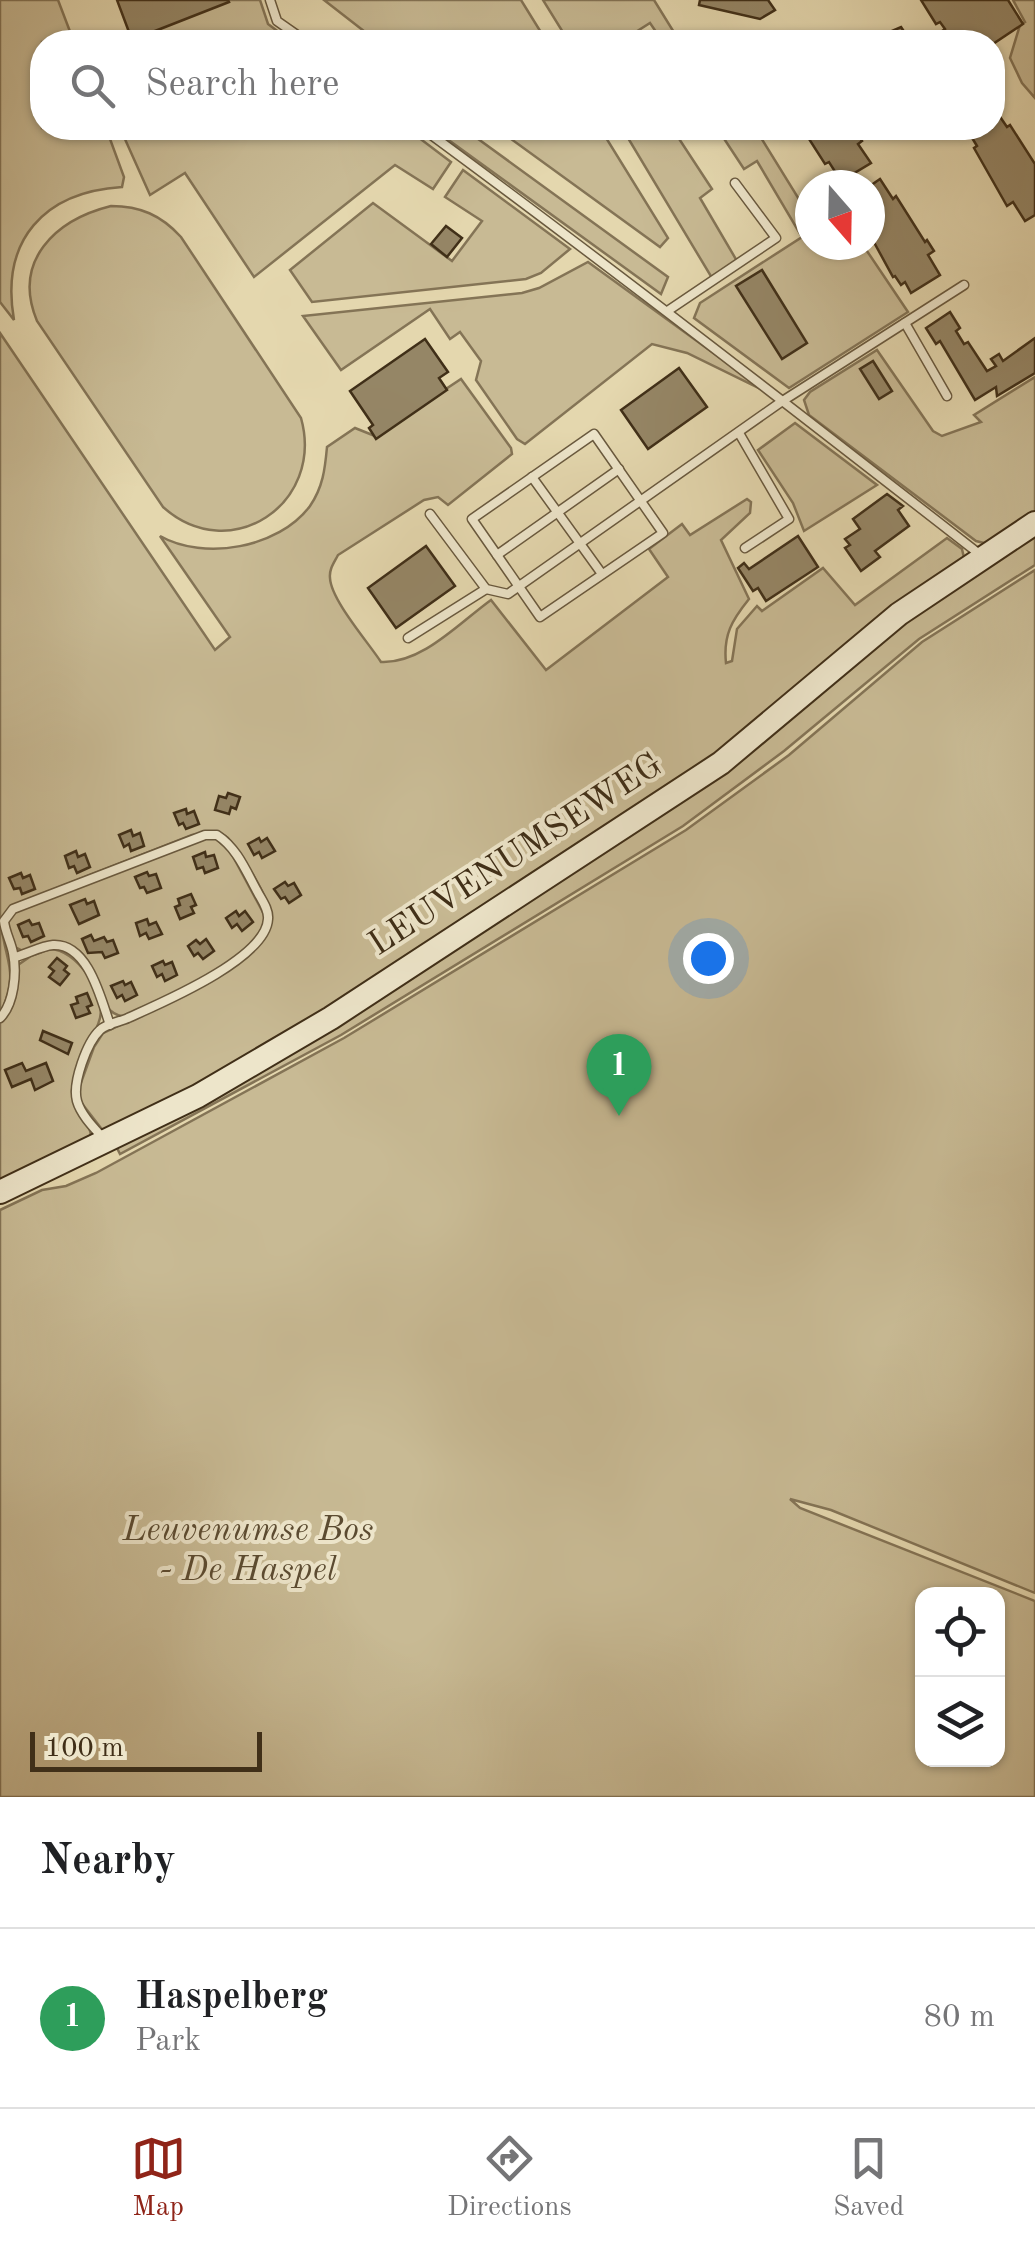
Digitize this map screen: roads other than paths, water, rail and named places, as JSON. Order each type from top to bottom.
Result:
[{"type":"main road","name":"LEUVENUMSEWEG","points":[[0,1192],[198,1096],[331,1018],[663,802],[754,737],[899,614],[1035,523]]},
{"type":"lane","points":[[270,0],[278,21],[290,30]]},
{"type":"lane","points":[[438,140],[668,310],[982,556]]},
{"type":"lane","points":[[668,310],[776,238],[735,183]]},
{"type":"lane","points":[[430,514],[486,588],[508,594],[781,402],[964,285]]},
{"type":"lane","points":[[905,323],[947,396]]},
{"type":"lane","points":[[738,433],[789,519],[745,548]]},
{"type":"lane","points":[[594,434],[619,469],[663,533],[540,617],[472,519],[594,434]]},
{"type":"lane","points":[[497,555],[619,469]]},
{"type":"lane","points":[[532,478],[602,574]]},
{"type":"lane","points":[[408,638],[486,588]]},
{"type":"lane","points":[[0,1018],[10,1006],[15,957],[4,927],[6,915],[13,909],[193,838],[218,835],[225,840],[264,903],[268,918],[265,929],[251,948],[231,964],[186,991],[100,1030],[90,1045],[76,1088],[77,1103],[106,1142]]},
{"type":"lane","points":[[15,957],[50,946],[68,948],[86,966],[110,1024]]},
{"type":"place","name":"Haspelberg","points":[[619,1116]]},
{"type":"park label","name":"Leuvenumse Bos - De Haspel","points":[[248,1550]]}]
